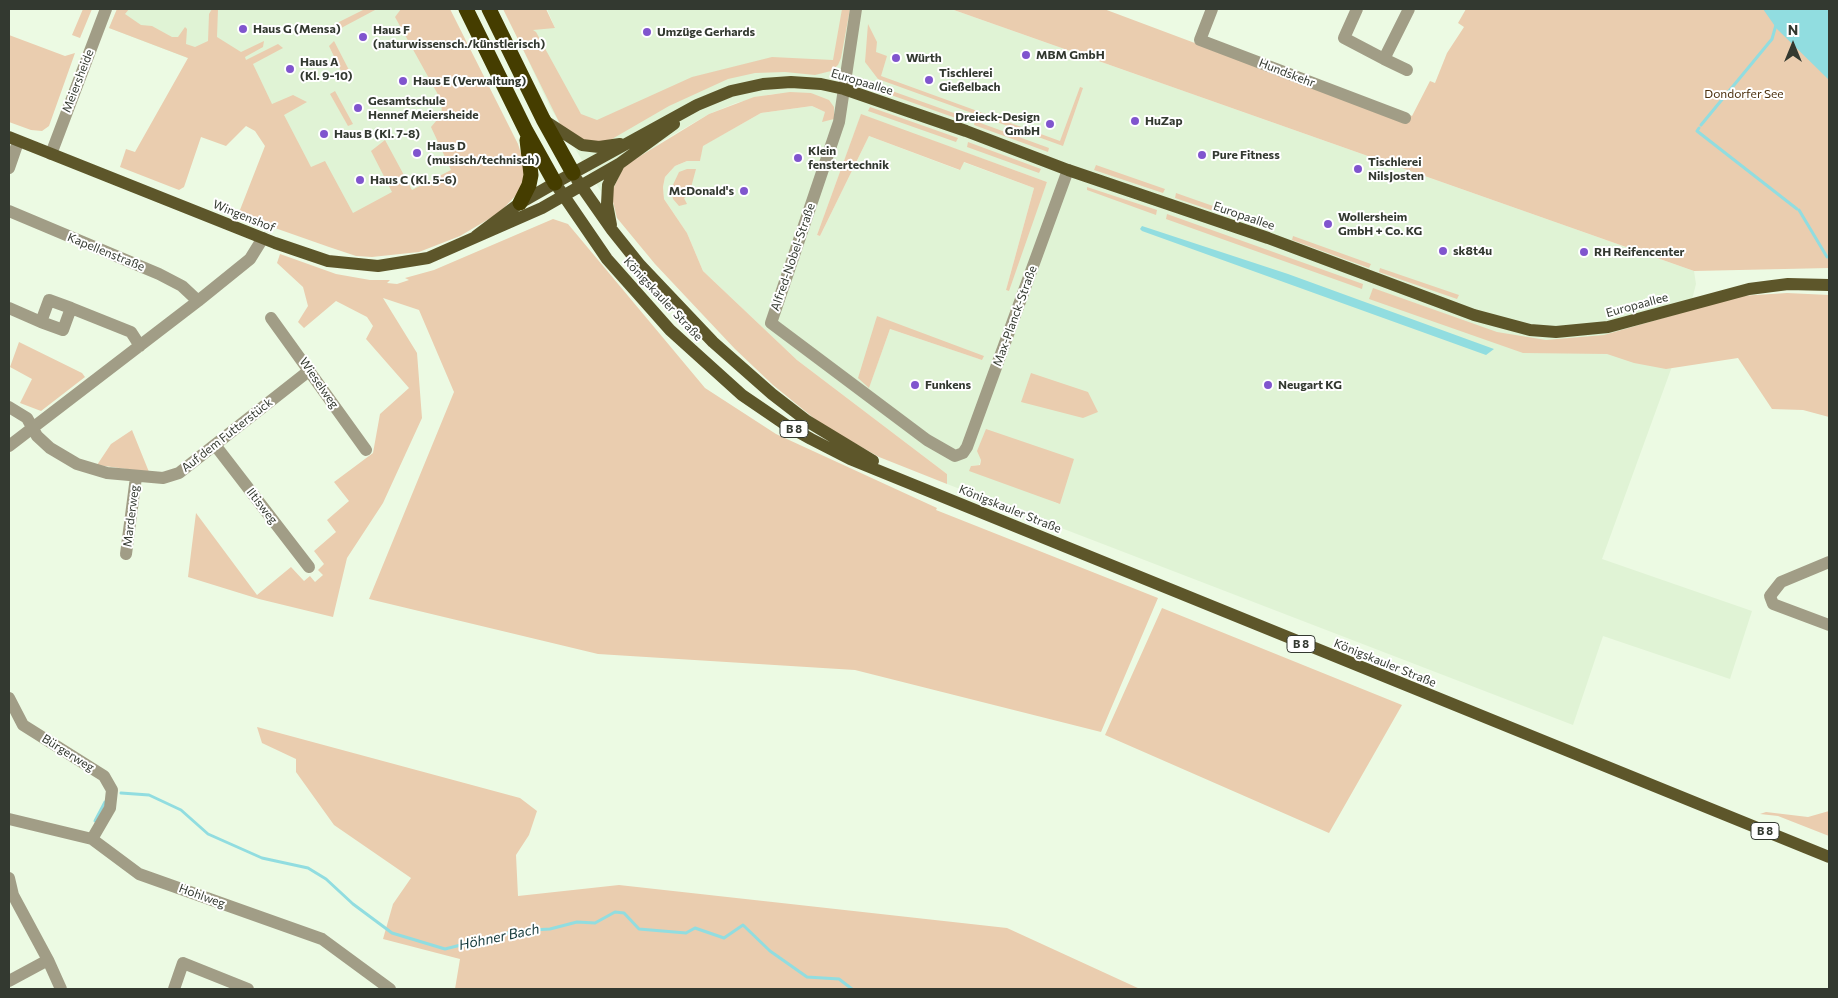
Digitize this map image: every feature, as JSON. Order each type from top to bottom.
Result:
[{"type":"highway","points":[[466,9],[526,131],[555,183]]},
{"type":"highway","points":[[489,9],[572,173]]},
{"type":"highway","points":[[520,203],[529,185],[531,174],[526,131]]},
{"type":"main road","name":"Europaallee","points":[[555,183],[697,105],[731,90],[763,84],[791,82],[821,84],[844,89],[966,131],[1068,170],[1268,238],[1474,315],[1530,330],[1556,332],[1608,327],[1716,297],[1788,284],[1829,285]]},
{"type":"main road","name":"Europaallee","points":[[581,186],[619,164],[697,105]]},
{"type":"main road","points":[[543,119],[582,145],[599,147],[627,143]]},
{"type":"main road","name":"Wingenshof","points":[[14,139],[263,238],[328,260],[378,266],[428,258],[542,208],[581,186]]},
{"type":"main road","points":[[612,230],[608,204],[608,186],[619,164]]},
{"type":"main road","name":"B 8","points":[[572,173],[612,230]]},
{"type":"main road","name":"Wingenshof","points":[[476,236],[520,203],[555,183]]},
{"type":"main road","name":"B 8","points":[[555,183],[564,197]]},
{"type":"main road","name":"Königskauler Straße","points":[[564,197],[607,258],[670,330],[753,403],[786,425],[850,459],[903,479],[1352,665],[1829,857]]},
{"type":"main road","name":"Königskauler Straße","points":[[612,230],[640,265],[689,318],[741,368],[807,422],[903,479]]},
{"type":"street","name":"Meiersheide","points":[[51,154],[106,9]]},
{"type":"street","points":[[844,89],[856,9]]},
{"type":"street","name":"Hundskehr","points":[[1212,9],[1200,40],[1405,118]]},
{"type":"street","points":[[1357,9],[1344,38],[1407,70]]},
{"type":"street","points":[[1384,59],[1408,9]]},
{"type":"street","name":"Alfred-Nobel-Straße","points":[[844,89],[840,122],[772,323],[927,440],[955,456]]},
{"type":"street","points":[[9,168],[14,139]]},
{"type":"street","name":"Max-Planck-Straße","points":[[955,456],[963,453],[967,447],[1068,170]]},
{"type":"street","name":"Kapellenstraße","points":[[9,211],[159,274],[182,286],[198,301]]},
{"type":"street","points":[[9,446],[250,259],[263,238]]},
{"type":"street","points":[[41,322],[50,300],[131,332],[140,346]]},
{"type":"street","points":[[9,308],[63,330],[71,308]]},
{"type":"street","name":"Wieselweg","points":[[271,318],[366,450]]},
{"type":"street","name":"Auf dem Futterstück","points":[[34,427],[38,436],[62,457],[91,469],[153,479],[172,476],[215,445],[310,370]]},
{"type":"street","points":[[9,407],[18,411],[34,427]]},
{"type":"street","name":"Iltisweg","points":[[215,445],[309,567]]},
{"type":"street","name":"Marderweg","points":[[126,554],[136,477]]},
{"type":"street","points":[[1829,562],[1781,582],[1770,596],[1773,604],[1829,625]]},
{"type":"street","name":"Bürgerweg","points":[[9,698],[24,725],[104,776],[112,790],[110,808],[92,839]]},
{"type":"street","name":"Hohlweg","points":[[9,819],[92,839],[139,874],[322,939],[390,989]]},
{"type":"street","points":[[9,878],[13,895],[48,960],[61,989]]},
{"type":"street","points":[[9,981],[48,960]]},
{"type":"street","points":[[174,989],[183,963],[248,989]]},
{"type":"shaded area","name":"Gesamtschule Hennef Meiersheide","points":[[117,9],[422,9],[496,163],[355,242],[285,150],[206,65],[109,28]]},
{"type":"shaded area","points":[[547,9],[951,9],[1694,271],[1696,284],[1682,339],[1602,559],[1752,611],[1730,679],[1603,636],[1573,725],[947,484],[947,474],[797,360],[703,271],[687,233],[664,199],[663,187],[665,177],[675,166],[687,161],[700,161],[702,146],[761,113],[812,106],[834,119],[811,93],[772,94],[736,103],[709,114],[659,143],[613,202],[617,218],[550,107],[511,24],[555,28]],"holes":[[[861,115],[1047,182],[1006,290],[1034,188],[963,162],[959,170],[869,136],[820,236],[817,235]],[[877,316],[983,360],[890,329],[869,387]],[[981,460],[1059,504],[971,466],[979,465]]]},
{"type":"green space","points":[[83,9],[92,9],[80,38],[72,35]]},
{"type":"green space","points":[[117,9],[129,9],[125,14],[141,25],[152,26],[172,37],[178,37],[185,27],[187,29],[186,44],[195,47],[208,41],[209,14],[212,9],[218,9],[217,37],[241,52],[264,41],[263,47],[245,57],[246,60],[278,44],[283,48],[253,64],[272,104],[293,95],[307,102],[284,115],[311,167],[325,161],[353,213],[392,192],[371,151],[385,140],[412,190],[451,170],[431,127],[442,114],[441,100],[395,17],[401,9],[450,9],[518,144],[526,170],[522,189],[499,213],[460,236],[419,252],[372,257],[356,256],[238,215],[265,146],[255,131],[246,126],[226,146],[201,137],[184,187],[179,190],[120,167],[126,149],[135,152],[188,58],[109,28]]},
{"type":"green space","points":[[365,9],[375,10],[328,35],[325,29]]},
{"type":"green space","points":[[503,9],[546,9],[555,28],[533,30],[536,32],[581,114],[597,120],[692,77],[772,57],[833,60],[842,9],[850,9],[841,58],[838,65],[831,71],[815,75],[785,72],[755,73],[728,79],[669,106],[612,139],[596,143],[579,140],[560,124]]},
{"type":"green space","name":"Dondorfer See","points":[[951,9],[1104,9],[1403,121],[1407,114],[1412,116],[1430,81],[1435,83],[1447,53],[1464,27],[1458,23],[1466,9],[1829,9],[1829,268],[1694,271]]},
{"type":"green space","points":[[868,24],[877,42],[876,52],[887,56],[881,76],[1060,141],[1080,87],[1083,88],[1063,146],[878,79],[865,62]]},
{"type":"green space","points":[[9,35],[65,56],[75,53],[49,126],[42,131],[31,130],[9,122]]},
{"type":"green space","points":[[334,41],[349,70],[342,73],[329,46]]},
{"type":"green space","points":[[878,86],[965,117],[964,121],[877,90]]},
{"type":"green space","points":[[335,91],[353,124],[348,126],[330,94]]},
{"type":"green space","points":[[790,92],[811,93],[829,100],[834,107],[834,119],[822,122],[825,112],[812,106],[761,113],[703,146],[700,161],[687,161],[675,166],[665,177],[663,187],[664,199],[687,233],[703,271],[797,360],[947,474],[947,484],[879,457],[821,424],[773,385],[735,349],[655,264],[617,218],[613,202],[613,189],[624,166],[709,114],[754,97]]},
{"type":"green space","points":[[870,107],[958,138],[956,142],[868,111]]},
{"type":"green space","points":[[861,114],[1047,182],[1009,291],[1006,290],[1034,188],[964,162],[960,170],[869,136],[820,236],[817,235]]},
{"type":"green space","points":[[975,121],[1049,148],[1048,152],[974,125]]},
{"type":"green space","points":[[968,142],[1041,169],[1039,173],[967,147]]},
{"type":"green space","points":[[1096,165],[1165,189],[1163,193],[1094,170]]},
{"type":"green space","points":[[687,169],[696,169],[689,195],[684,198],[687,204],[679,206],[673,199],[671,189],[679,172]]},
{"type":"green space","points":[[1087,187],[1157,210],[1156,215],[1087,190]]},
{"type":"green space","points":[[1176,193],[1250,219],[1249,223],[1175,198]]},
{"type":"green space","points":[[1167,214],[1363,284],[1362,289],[1166,219]]},
{"type":"green space","points":[[553,219],[568,224],[705,388],[776,434],[937,508],[936,510],[1158,598],[1101,732],[855,670],[598,654],[369,599],[454,392],[419,310],[383,298],[417,353],[422,418],[383,503],[347,558],[333,617],[259,599],[188,577],[196,513],[257,595],[291,567],[304,581],[310,576],[315,582],[323,575],[318,570],[324,564],[314,551],[336,532],[327,520],[349,501],[334,482],[373,453],[380,414],[409,388],[366,339],[373,326],[367,317],[336,301],[304,328],[298,322],[308,306],[303,287],[277,263],[280,254],[336,274],[370,280],[390,280],[387,283],[397,284],[409,280],[405,278],[434,270]]},
{"type":"green space","points":[[1293,236],[1371,264],[1369,268],[1292,240]]},
{"type":"green space","points":[[1380,268],[1459,295],[1457,299],[1379,272]]},
{"type":"green space","points":[[1373,288],[1497,332],[1546,340],[1604,335],[1740,296],[1787,293],[1829,295],[1829,417],[1803,410],[1772,409],[1738,358],[1666,369],[1634,363],[1607,354],[1523,353],[1369,299]]},
{"type":"green space","points":[[877,316],[984,356],[982,360],[890,329],[869,388],[858,378]]},
{"type":"green space","points":[[19,342],[82,373],[85,377],[41,411],[20,403],[32,379],[10,367]]},
{"type":"green space","points":[[1031,373],[1088,392],[1098,412],[1083,418],[1021,402]]},
{"type":"green space","points":[[986,429],[1074,459],[1060,504],[969,471],[971,466],[980,465],[981,460],[977,451]]},
{"type":"green space","points":[[132,430],[149,472],[97,465],[111,444]]},
{"type":"green space","points":[[1162,608],[1402,705],[1329,833],[1105,735]]},
{"type":"green space","points":[[257,727],[520,798],[537,811],[529,835],[516,855],[518,896],[619,885],[1007,928],[1140,989],[455,989],[460,959],[383,939],[393,904],[411,878],[334,825],[296,772],[296,759],[262,743]]},
{"type":"green space","points":[[1829,811],[1829,836],[1778,816],[1760,814],[1766,812],[1808,817]]},
{"type":"water","points":[[1763,9],[1829,9],[1829,80],[1777,29]]},
{"type":"water","points":[[1142,226],[1288,274],[1494,349],[1486,355],[1142,231],[1140,229]]},
{"type":"waterway","points":[[1701,125],[1772,39],[1776,25]]},
{"type":"waterway","points":[[1699,128],[1697,131],[1797,209]]},
{"type":"waterway","points":[[1799,210],[1827,257]]},
{"type":"waterway","name":"Höhner Bach","points":[[121,793],[149,795],[181,810],[208,834],[262,858],[308,868],[326,879],[353,904],[392,933],[445,949],[516,931],[550,929],[577,922],[595,923],[615,912],[624,913],[639,929],[686,933],[695,928],[724,938],[743,925],[770,951],[807,977],[839,979],[852,989]]},
{"type":"waterway","name":"Höhner Bach","points":[[95,821],[105,802]]},
{"type":"place","name":"Haus G (Mensa)","points":[[243,29]]},
{"type":"place","name":"Umzüge Gerhards","points":[[647,32]]},
{"type":"place","name":"Haus F (naturwissensch./künstlerisch)","points":[[363,37]]},
{"type":"place","name":"MBM GmbH","points":[[1026,55]]},
{"type":"place","name":"Würth","points":[[896,58]]},
{"type":"place","name":"Haus A (Kl. 9-10)","points":[[290,69]]},
{"type":"place","name":"Tischlerei Gießelbach","points":[[929,80]]},
{"type":"place","name":"Haus E (Verwaltung)","points":[[403,81]]},
{"type":"place","name":"Gesamtschule Hennef Meiersheide","points":[[358,108]]},
{"type":"place","name":"HuZap","points":[[1135,121]]},
{"type":"place","name":"Dreieck-Design GmbH","points":[[1050,124]]},
{"type":"place","name":"Haus B (Kl. 7-8)","points":[[324,134]]},
{"type":"place","name":"Haus D (musisch/technisch)","points":[[417,153]]},
{"type":"place","name":"Pure Fitness","points":[[1202,155]]},
{"type":"place","name":"Klein fenstertechnik","points":[[798,158]]},
{"type":"place","name":"Tischlerei NilsJosten","points":[[1358,169]]},
{"type":"place","name":"Haus C (Kl. 5-6)","points":[[360,180]]},
{"type":"place","name":"McDonald's","points":[[744,191]]},
{"type":"place","name":"Wollersheim GmbH + Co. KG","points":[[1328,224]]},
{"type":"place","name":"sk8t4u","points":[[1443,251]]},
{"type":"place","name":"RH Reifencenter","points":[[1584,252]]},
{"type":"place","name":"Funkens","points":[[915,385]]},
{"type":"place","name":"Neugart KG","points":[[1268,385]]}]
